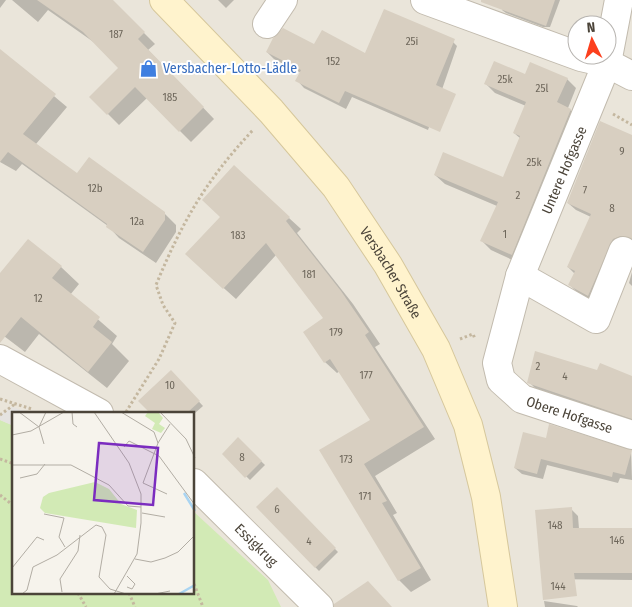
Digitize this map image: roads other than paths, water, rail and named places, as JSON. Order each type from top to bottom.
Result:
[{"type":"main road","name":"Versbacher Straße","points":[[164,0],[271,111],[336,187],[388,264],[436,349],[468,425],[486,497],[503,607]]},
{"type":"street","points":[[267,24],[283,0]]},
{"type":"street","points":[[425,0],[567,52]]},
{"type":"street","name":"Untere Hofgasse","points":[[616,15],[619,0]]},
{"type":"street","name":"Untere Hofgasse","points":[[497,363],[520,276],[606,65]]},
{"type":"street","points":[[611,65],[632,76]]},
{"type":"street","points":[[520,276],[596,319],[623,251]]},
{"type":"street","points":[[0,359],[97,412]]},
{"type":"street","name":"Obere Hofgasse","points":[[497,363],[501,380],[522,398],[632,435]]},
{"type":"street","name":"Essigkrug","points":[[195,484],[319,607]]},
{"type":"place","name":"Versbacher-Lotto-Lädle","points":[[149,68]]}]
